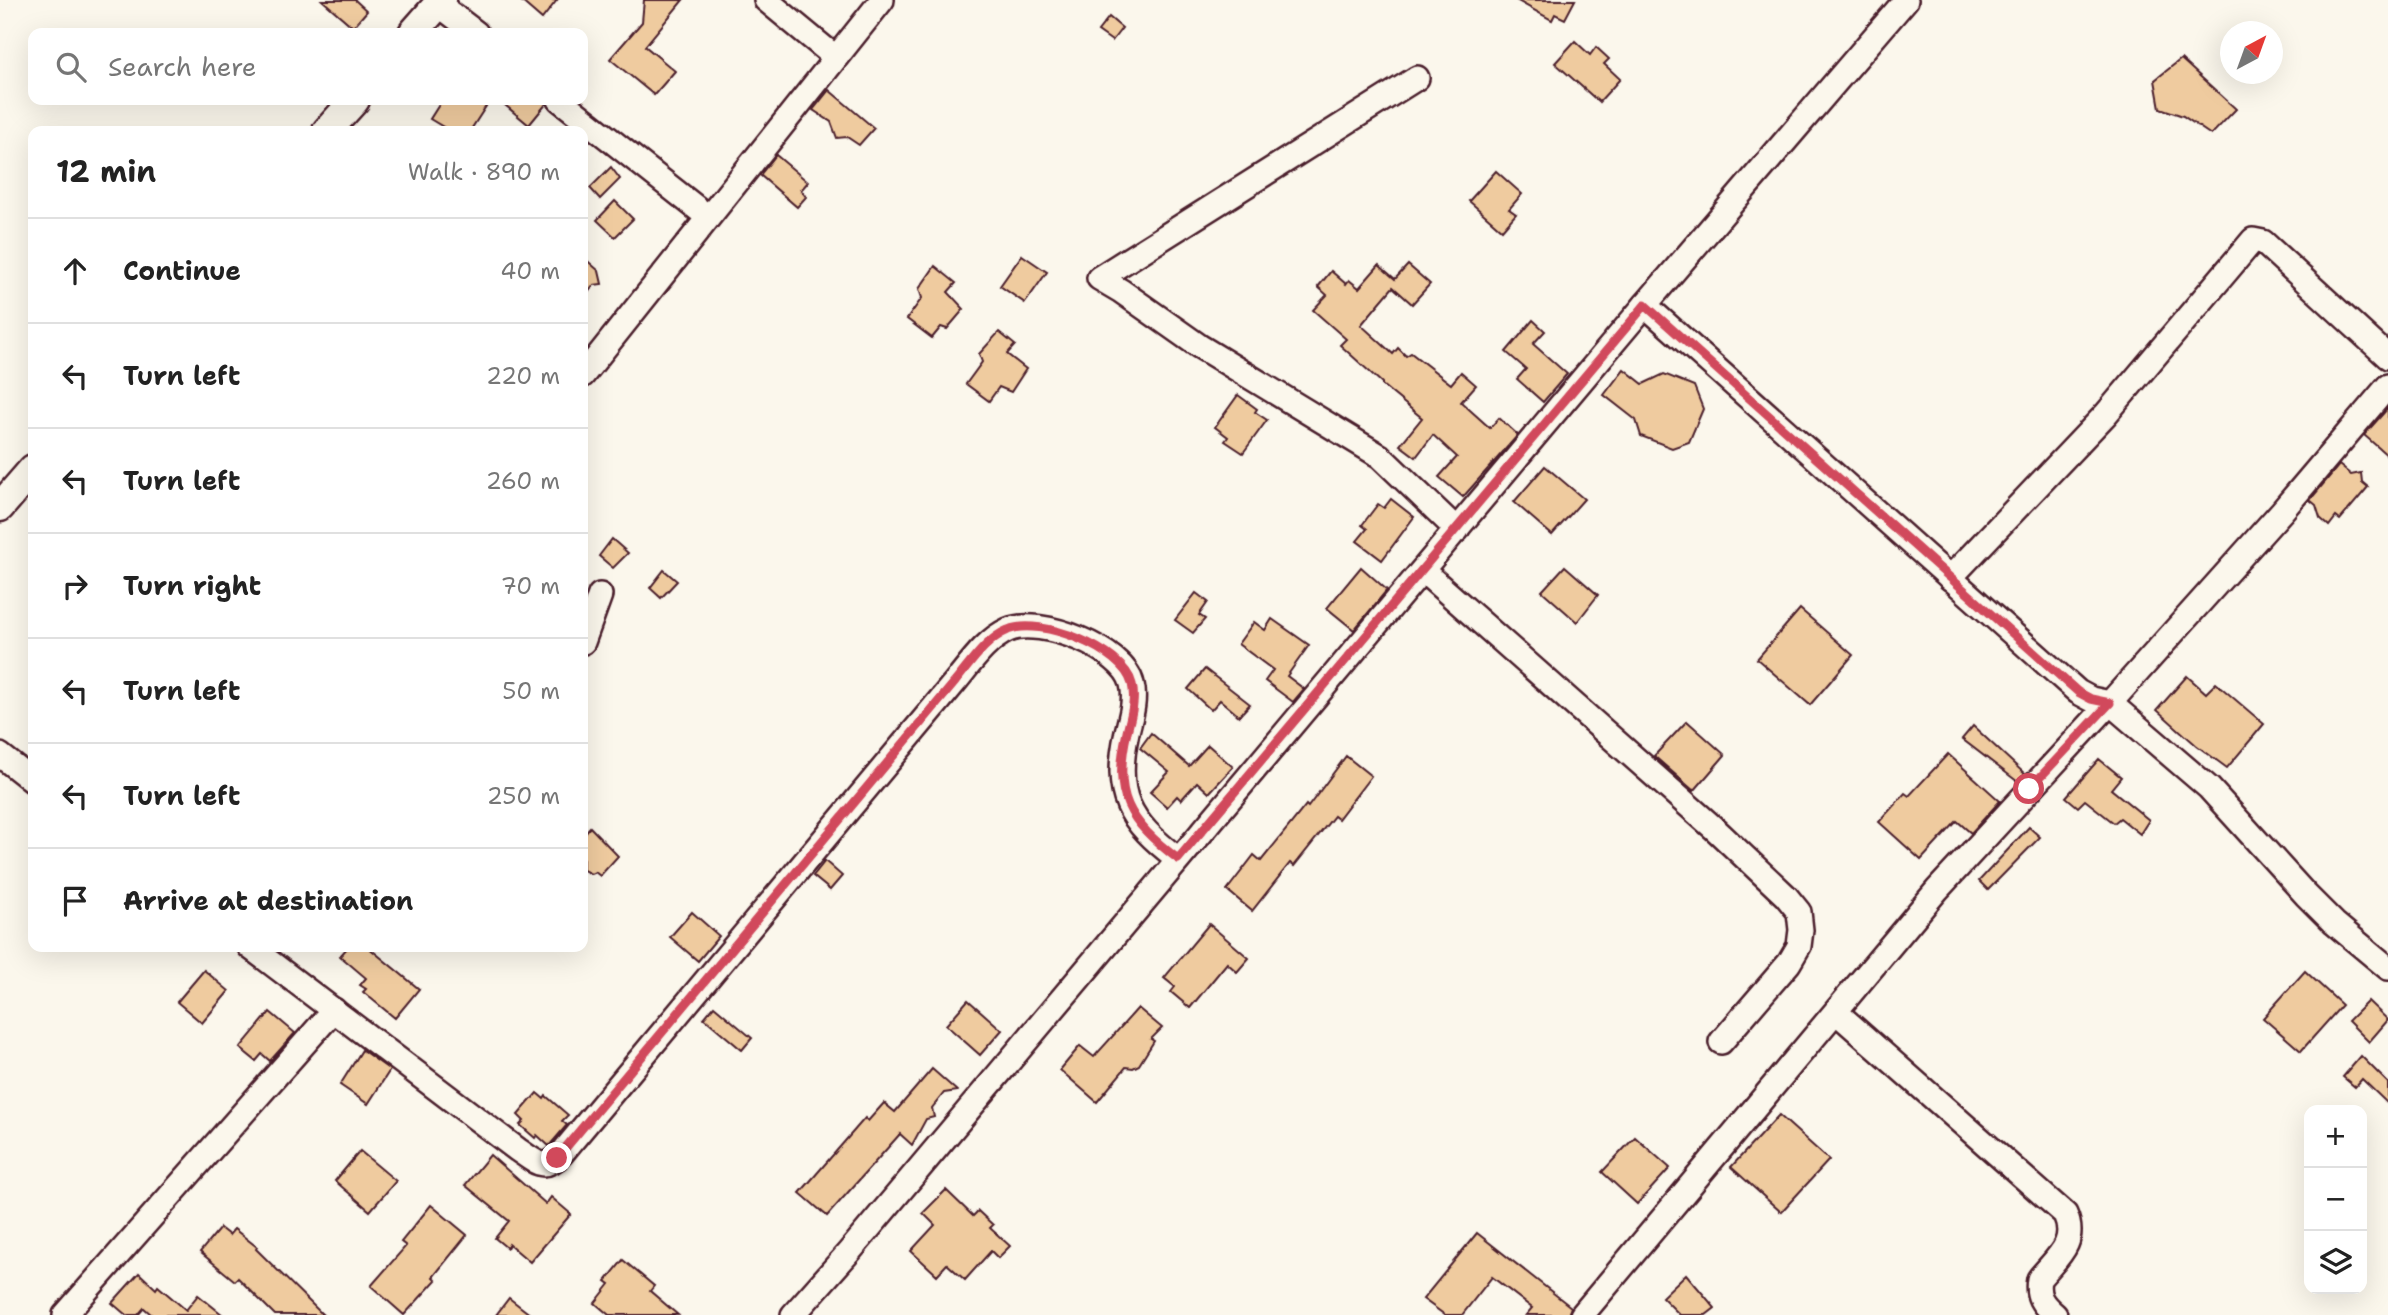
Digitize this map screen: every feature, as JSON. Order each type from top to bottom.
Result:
[{"type":"street","points":[[766,0],[835,57]]},
{"type":"street","points":[[588,369],[882,0]]},
{"type":"street","points":[[793,1315],[849,1252],[1645,305],[1906,0]]},
{"type":"street","points":[[417,28],[440,2],[470,28]]},
{"type":"street","points":[[1417,78],[1099,278],[1199,346],[1380,456],[1457,530]]},
{"type":"street","points":[[332,126],[350,105]]},
{"type":"street","points":[[566,105],[708,217]]},
{"type":"street","points":[[1950,578],[2106,414],[2253,240],[2263,242],[2388,357]]},
{"type":"street","points":[[1645,305],[2078,692],[2091,699],[2110,703],[2209,788],[2305,895],[2388,968]]},
{"type":"street","points":[[1582,1315],[1937,890],[2282,511],[2388,386]]},
{"type":"street","points":[[0,507],[28,475]]},
{"type":"street","points":[[1423,571],[1716,830],[1786,896],[1799,912],[1799,946],[1789,963],[1721,1042]]},
{"type":"street","points":[[588,628],[600,595]]},
{"type":"street","points":[[257,952],[518,1150],[539,1164],[551,1163],[962,673],[984,648],[1011,628],[1034,627],[1085,640],[1115,660],[1132,681],[1134,696],[1121,761],[1121,783],[1131,813],[1147,833],[1178,859]]},
{"type":"street","points":[[0,755],[28,777]]},
{"type":"street","points":[[65,1315],[334,1010]]},
{"type":"street","points":[[1836,1012],[2065,1214],[2070,1226],[2069,1242],[2039,1279],[2038,1286],[2038,1295],[2045,1307],[2055,1315]]},
{"type":"building","points":[[322,0],[355,0],[367,11],[353,27]]},
{"type":"building","points":[[520,0],[557,0],[542,19]]},
{"type":"building","points":[[644,0],[683,0],[645,46],[675,71],[654,95],[610,59],[642,22]]},
{"type":"building","points":[[1516,0],[1575,0],[1565,19],[1555,14],[1552,20]]},
{"type":"building","points":[[1109,17],[1122,28],[1112,41],[1098,31]]},
{"type":"building","points":[[1575,41],[1590,55],[1596,47],[1609,59],[1604,64],[1620,79],[1599,102],[1555,63]]},
{"type":"building","points":[[2181,59],[2236,109],[2211,135],[2183,116],[2160,108],[2155,80]]},
{"type":"building","points":[[829,90],[874,128],[859,145],[847,137],[837,138],[831,122],[813,110]]},
{"type":"building","points":[[439,105],[487,105],[473,126],[442,126],[430,119]]},
{"type":"building","points":[[505,105],[545,105],[529,125]]},
{"type":"building","points":[[776,155],[808,182],[801,190],[806,197],[797,207],[760,175]]},
{"type":"building","points":[[611,167],[620,179],[600,199],[590,188]]},
{"type":"building","points":[[1496,171],[1522,194],[1509,209],[1516,214],[1502,230],[1469,201]]},
{"type":"building","points":[[615,201],[633,219],[615,237],[597,220]]},
{"type":"building","points":[[1022,255],[1047,272],[1025,303],[1000,286]]},
{"type":"building","points":[[588,261],[599,271],[602,284],[594,285],[588,293]]},
{"type":"building","points":[[1379,265],[1395,279],[1408,265],[1430,284],[1412,304],[1393,287],[1361,325],[1393,354],[1398,348],[1406,356],[1411,353],[1451,384],[1461,372],[1476,385],[1461,402],[1490,428],[1499,418],[1518,435],[1463,497],[1439,477],[1457,457],[1433,435],[1416,457],[1400,445],[1422,418],[1340,345],[1346,339],[1313,310],[1327,295],[1318,287],[1331,271],[1346,284],[1349,280],[1359,288]]},
{"type":"building","points":[[935,266],[956,283],[948,292],[964,309],[947,329],[941,327],[932,338],[907,319],[922,298],[919,289]]},
{"type":"building","points":[[1533,320],[1545,331],[1533,344],[1567,374],[1543,402],[1517,379],[1526,369],[1506,352]]},
{"type":"building","points":[[999,332],[1015,345],[1007,354],[1026,369],[1011,392],[999,387],[989,401],[966,384],[982,362],[979,354]]},
{"type":"building","points":[[1624,369],[1643,384],[1664,374],[1694,386],[1703,409],[1689,442],[1672,448],[1641,436],[1636,420],[1604,395]]},
{"type":"building","points":[[1238,395],[1267,420],[1243,453],[1225,441],[1228,437],[1215,427]]},
{"type":"building","points":[[2388,408],[2388,456],[2364,435]]},
{"type":"building","points":[[2339,465],[2351,475],[2361,473],[2362,482],[2368,487],[2340,520],[2336,517],[2329,526],[2320,518],[2316,505],[2310,500]]},
{"type":"building","points":[[1545,466],[1584,499],[1552,535],[1514,502]]},
{"type":"building","points":[[1391,499],[1414,517],[1382,560],[1357,541],[1367,529],[1362,525],[1378,504],[1384,508]]},
{"type":"building","points":[[612,539],[628,553],[613,568],[599,556]]},
{"type":"building","points":[[1565,566],[1598,595],[1577,622],[1542,591]]},
{"type":"building","points":[[1361,567],[1387,590],[1354,630],[1327,608]]},
{"type":"building","points":[[664,570],[677,581],[661,598],[650,588]]},
{"type":"building","points":[[1196,593],[1208,602],[1199,615],[1205,619],[1193,633],[1175,620]]},
{"type":"building","points":[[1800,609],[1853,655],[1810,705],[1757,659]]},
{"type":"building","points":[[1272,619],[1309,645],[1287,676],[1304,689],[1293,702],[1265,681],[1273,670],[1238,644],[1254,622],[1265,630]]},
{"type":"building","points":[[1205,669],[1250,704],[1239,716],[1220,700],[1211,710],[1188,689]]},
{"type":"building","points":[[2187,676],[2206,693],[2216,683],[2264,724],[2227,768],[2157,710]]},
{"type":"building","points":[[1687,721],[1725,755],[1694,791],[1654,756]]},
{"type":"building","points":[[1973,726],[2025,774],[2018,782],[1962,739]]},
{"type":"building","points":[[1151,733],[1189,766],[1208,745],[1233,767],[1209,793],[1197,782],[1181,800],[1177,796],[1167,807],[1150,792],[1169,772],[1140,748]]},
{"type":"building","points":[[1948,754],[2000,801],[1971,833],[1957,821],[1921,860],[1879,822],[1905,793],[1909,796]]},
{"type":"building","points":[[1346,756],[1371,776],[1338,819],[1334,816],[1294,866],[1290,863],[1252,911],[1227,890],[1254,855],[1261,861],[1306,805],[1308,807]]},
{"type":"building","points":[[2099,759],[2121,777],[2111,789],[2149,820],[2140,834],[2120,818],[2114,823],[2085,800],[2078,807],[2066,797]]},
{"type":"building","points":[[590,827],[618,856],[600,876],[595,872],[588,872]]},
{"type":"building","points":[[2029,827],[2040,837],[1988,890],[1979,881]]},
{"type":"building","points":[[825,861],[842,876],[830,890],[813,876]]},
{"type":"building","points":[[692,912],[719,936],[698,961],[670,937]]},
{"type":"building","points":[[1209,924],[1249,958],[1237,972],[1227,963],[1190,1008],[1171,992],[1175,987],[1164,978]]},
{"type":"building","points":[[344,952],[374,952],[419,989],[395,1018],[363,992],[366,989],[360,985],[366,978],[340,956]]},
{"type":"building","points":[[204,970],[229,991],[202,1023],[177,1002]]},
{"type":"building","points":[[2305,971],[2342,1005],[2301,1051],[2263,1018]]},
{"type":"building","points":[[968,1000],[1002,1030],[980,1055],[946,1025]]},
{"type":"building","points":[[2368,1001],[2388,1020],[2369,1042],[2348,1021]]},
{"type":"building","points":[[714,1006],[752,1038],[742,1050],[704,1018]]},
{"type":"building","points":[[1138,1008],[1162,1028],[1151,1039],[1154,1041],[1139,1065],[1126,1067],[1097,1102],[1060,1070],[1080,1046],[1094,1057]]},
{"type":"building","points":[[270,1012],[295,1033],[270,1061],[262,1054],[256,1061],[240,1048]]},
{"type":"building","points":[[362,1050],[390,1070],[368,1104],[340,1085]]},
{"type":"building","points":[[2361,1056],[2388,1083],[2388,1104],[2362,1079],[2355,1087],[2343,1077]]},
{"type":"building","points":[[932,1069],[957,1091],[944,1093],[932,1108],[934,1117],[926,1119],[912,1145],[900,1134],[827,1216],[800,1193],[865,1118],[868,1121],[884,1103],[895,1112]]},
{"type":"building","points":[[537,1093],[544,1099],[546,1096],[568,1115],[562,1121],[567,1125],[549,1146],[520,1125],[524,1121],[518,1115]]},
{"type":"building","points":[[1779,1115],[1829,1160],[1781,1212],[1731,1167]]},
{"type":"building","points":[[1635,1137],[1670,1168],[1637,1204],[1602,1172]]},
{"type":"building","points":[[360,1151],[396,1181],[370,1211],[335,1181]]},
{"type":"building","points":[[490,1155],[546,1204],[551,1197],[571,1214],[530,1262],[509,1244],[507,1248],[495,1238],[509,1221],[465,1185]]},
{"type":"building","points":[[946,1190],[973,1216],[978,1211],[993,1225],[990,1228],[1010,1246],[998,1258],[991,1251],[965,1280],[947,1264],[937,1275],[911,1251],[935,1225],[923,1213]]},
{"type":"building","points":[[431,1205],[467,1235],[433,1277],[436,1280],[404,1315],[371,1286],[406,1246],[401,1242]]},
{"type":"building","points":[[220,1228],[229,1235],[234,1229],[257,1247],[256,1249],[323,1315],[275,1315],[238,1278],[235,1281],[200,1252]]},
{"type":"building","points":[[1477,1233],[1571,1307],[1568,1315],[1526,1315],[1532,1308],[1492,1277],[1462,1315],[1445,1315],[1423,1299]]},
{"type":"building","points":[[623,1260],[654,1286],[650,1291],[678,1315],[609,1315],[595,1303],[610,1284],[606,1281]]},
{"type":"building","points":[[139,1273],[186,1310],[198,1295],[223,1315],[152,1315],[144,1308],[138,1315],[126,1315],[112,1303]]},
{"type":"building","points":[[1686,1274],[1715,1308],[1706,1315],[1680,1315],[1662,1297]]},
{"type":"building","points":[[509,1298],[531,1315],[496,1315]]},
{"type":"route","points":[[557,1158],[984,648],[1011,628],[1034,627],[1085,640],[1115,660],[1132,681],[1134,696],[1121,761],[1121,783],[1131,813],[1147,833],[1178,859],[1645,305],[2078,692],[2091,699],[2110,703],[2029,789]]}]
